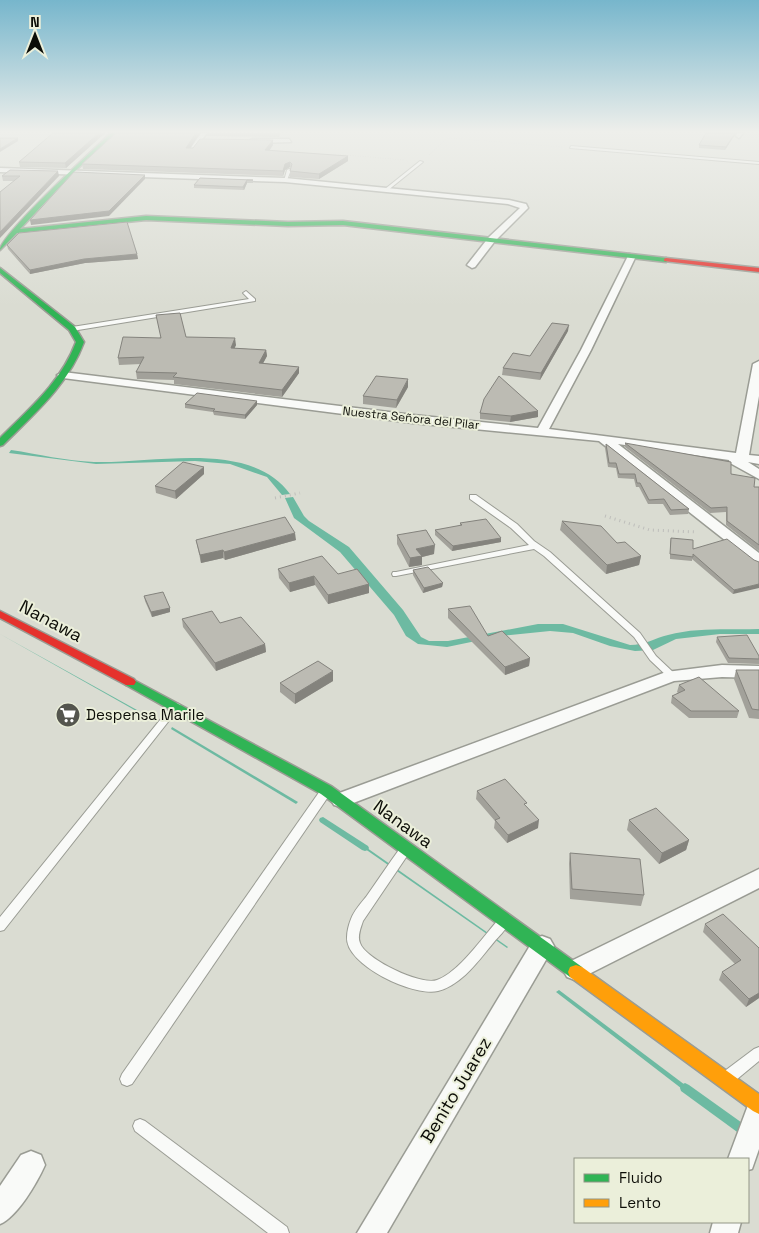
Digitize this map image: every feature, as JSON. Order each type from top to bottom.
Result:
[{"type":"street","points":[[0,248],[53,191]]},
{"type":"street","points":[[392,191],[509,202],[523,206],[524,208],[492,239],[472,265]]},
{"type":"street","points":[[13,232],[129,219],[164,218],[270,224],[343,223],[759,270]]},
{"type":"street","points":[[542,431],[586,350],[632,256]]},
{"type":"street","points":[[0,270],[72,329],[80,342],[78,355],[63,376],[0,443]]},
{"type":"street","points":[[742,458],[759,364]]},
{"type":"street","name":"Nuestra Señora del Pilar","points":[[63,376],[403,418],[603,438],[759,460]]},
{"type":"street","points":[[603,438],[759,560]]},
{"type":"street","points":[[729,456],[759,476]]},
{"type":"street","name":"Nanawa","points":[[0,614],[176,706],[333,795],[575,970],[759,1107]]},
{"type":"street","points":[[333,795],[672,676],[722,671],[759,672]]},
{"type":"street","points":[[575,970],[759,878]]},
{"type":"street","name":"Benito Juarez","points":[[371,1233],[542,946]]},
{"type":"street","points":[[742,1158],[759,1107]]},
{"type":"street","points":[[0,1210],[31,1165]]},
{"type":"lane","points":[[72,329],[252,300],[246,293]]},
{"type":"lane","points":[[473,497],[514,526],[636,635],[654,658],[672,676]]},
{"type":"lane","points":[[396,574],[536,546]]},
{"type":"lane","points":[[0,926],[176,706]]},
{"type":"lane","points":[[128,1079],[333,795]]},
{"type":"lane","points":[[406,848],[357,920],[353,932],[354,945],[359,954],[374,965],[426,987],[441,984],[456,974],[505,920]]},
{"type":"lane","points":[[725,1080],[759,1053]]},
{"type":"lane","points":[[140,1126],[282,1233]]},
{"type":"path","points":[[275,498],[300,493]]},
{"type":"path","points":[[605,516],[635,528],[666,532],[687,533],[720,529]]},
{"type":"shaded area","points":[[11,450],[94,462],[199,458],[226,460],[251,466],[273,477],[290,494],[282,495],[267,477],[230,464],[195,461],[96,464],[9,453]]},
{"type":"shaded area","points":[[293,497],[309,521],[349,547],[403,610],[421,637],[429,641],[448,641],[538,624],[563,624],[630,645],[640,644],[679,632],[702,630],[759,629],[759,634],[720,634],[676,639],[653,650],[635,651],[610,646],[573,633],[550,631],[500,636],[447,647],[418,644],[406,636],[394,615],[340,552],[294,518],[285,498]]},
{"type":"shaded area","points":[[0,634],[155,720],[154,721]]},
{"type":"shaded area","points":[[172,727],[298,802],[296,804],[171,729]]},
{"type":"shaded area","points":[[360,843],[508,947],[358,844]]},
{"type":"shaded area","points":[[559,990],[693,1091],[690,1095],[556,992]]},
{"type":"building","points":[[39,191],[0,232],[0,192]]},
{"type":"building","points":[[57,191],[129,191],[109,211],[30,220]]},
{"type":"building","points":[[127,222],[137,254],[84,259],[30,270],[7,245],[19,233]]},
{"type":"building","points":[[180,313],[186,337],[235,338],[231,348],[266,350],[259,363],[299,367],[282,390],[173,377],[177,373],[136,372],[144,357],[118,358],[123,337],[161,338],[156,315]]},
{"type":"building","points":[[552,323],[569,325],[541,373],[503,368],[513,353],[530,356]]},
{"type":"building","points":[[376,376],[408,379],[397,400],[363,396]]},
{"type":"building","points":[[499,376],[538,411],[511,416],[480,413],[484,399]]},
{"type":"building","points":[[197,393],[257,401],[245,415],[213,411],[215,409],[185,404]]},
{"type":"building","points":[[625,443],[731,462],[731,474],[755,478],[754,487],[759,487],[759,545],[727,521],[727,507],[711,508]]},
{"type":"building","points":[[606,444],[689,509],[671,510],[664,499],[649,500],[640,483],[637,483],[635,474],[619,474],[616,463],[609,463]]},
{"type":"building","points":[[183,462],[204,467],[175,491],[155,486]]},
{"type":"building","points":[[285,517],[295,533],[224,552],[223,550],[200,555],[196,540]]},
{"type":"building","points":[[486,519],[501,538],[453,546],[435,530],[462,525],[460,523]]},
{"type":"building","points":[[562,521],[601,526],[617,543],[625,542],[641,556],[607,565]]},
{"type":"building","points":[[426,530],[435,545],[416,549],[422,556],[410,558],[397,535]]},
{"type":"building","points":[[671,538],[693,540],[693,549],[727,539],[759,562],[759,584],[734,590],[693,554],[693,557],[670,554]]},
{"type":"building","points":[[322,556],[338,574],[357,569],[369,584],[328,595],[314,576],[289,583],[278,569]]},
{"type":"building","points":[[428,567],[443,583],[424,588],[413,570]]},
{"type":"building","points":[[163,592],[170,608],[151,612],[144,596]]},
{"type":"building","points":[[470,606],[488,636],[502,631],[530,658],[505,667],[448,609]]},
{"type":"building","points":[[212,611],[220,623],[241,617],[265,644],[215,663],[182,619]]},
{"type":"building","points":[[747,635],[759,659],[729,658],[717,637]]},
{"type":"building","points":[[318,661],[333,671],[295,694],[280,683]]},
{"type":"building","points":[[736,670],[759,670],[759,710],[752,709]]},
{"type":"building","points":[[699,677],[739,711],[691,711],[672,696],[685,690],[679,685]]},
{"type":"building","points":[[505,779],[527,803],[524,804],[539,820],[508,835],[495,820],[500,818],[477,791]]},
{"type":"building","points":[[656,808],[689,840],[662,853],[629,820]]},
{"type":"building","points":[[570,853],[640,859],[644,895],[572,889]]},
{"type":"building","points":[[723,914],[759,948],[759,993],[749,999],[722,972],[741,960],[705,924]]},
{"type":"waterway","points":[[323,820],[365,848]]},
{"type":"waterway","points":[[685,1088],[759,1141]]},
{"type":"traffic: fast","points":[[0,248],[54,191]]},
{"type":"traffic: fast","points":[[13,232],[146,218],[288,224],[343,223],[666,260]]},
{"type":"traffic: fast","points":[[0,270],[72,329],[80,342],[75,357],[57,384],[35,409],[0,443]]},
{"type":"traffic: fast","points":[[130,682],[326,790],[576,972]]},
{"type":"traffic: slow","points":[[576,972],[759,1105]]},
{"type":"traffic: jam","points":[[666,260],[759,270]]},
{"type":"traffic: jam","points":[[0,614],[130,682]]},
{"type":"place","name":"Despensa Marile","points":[[68,715]]}]
